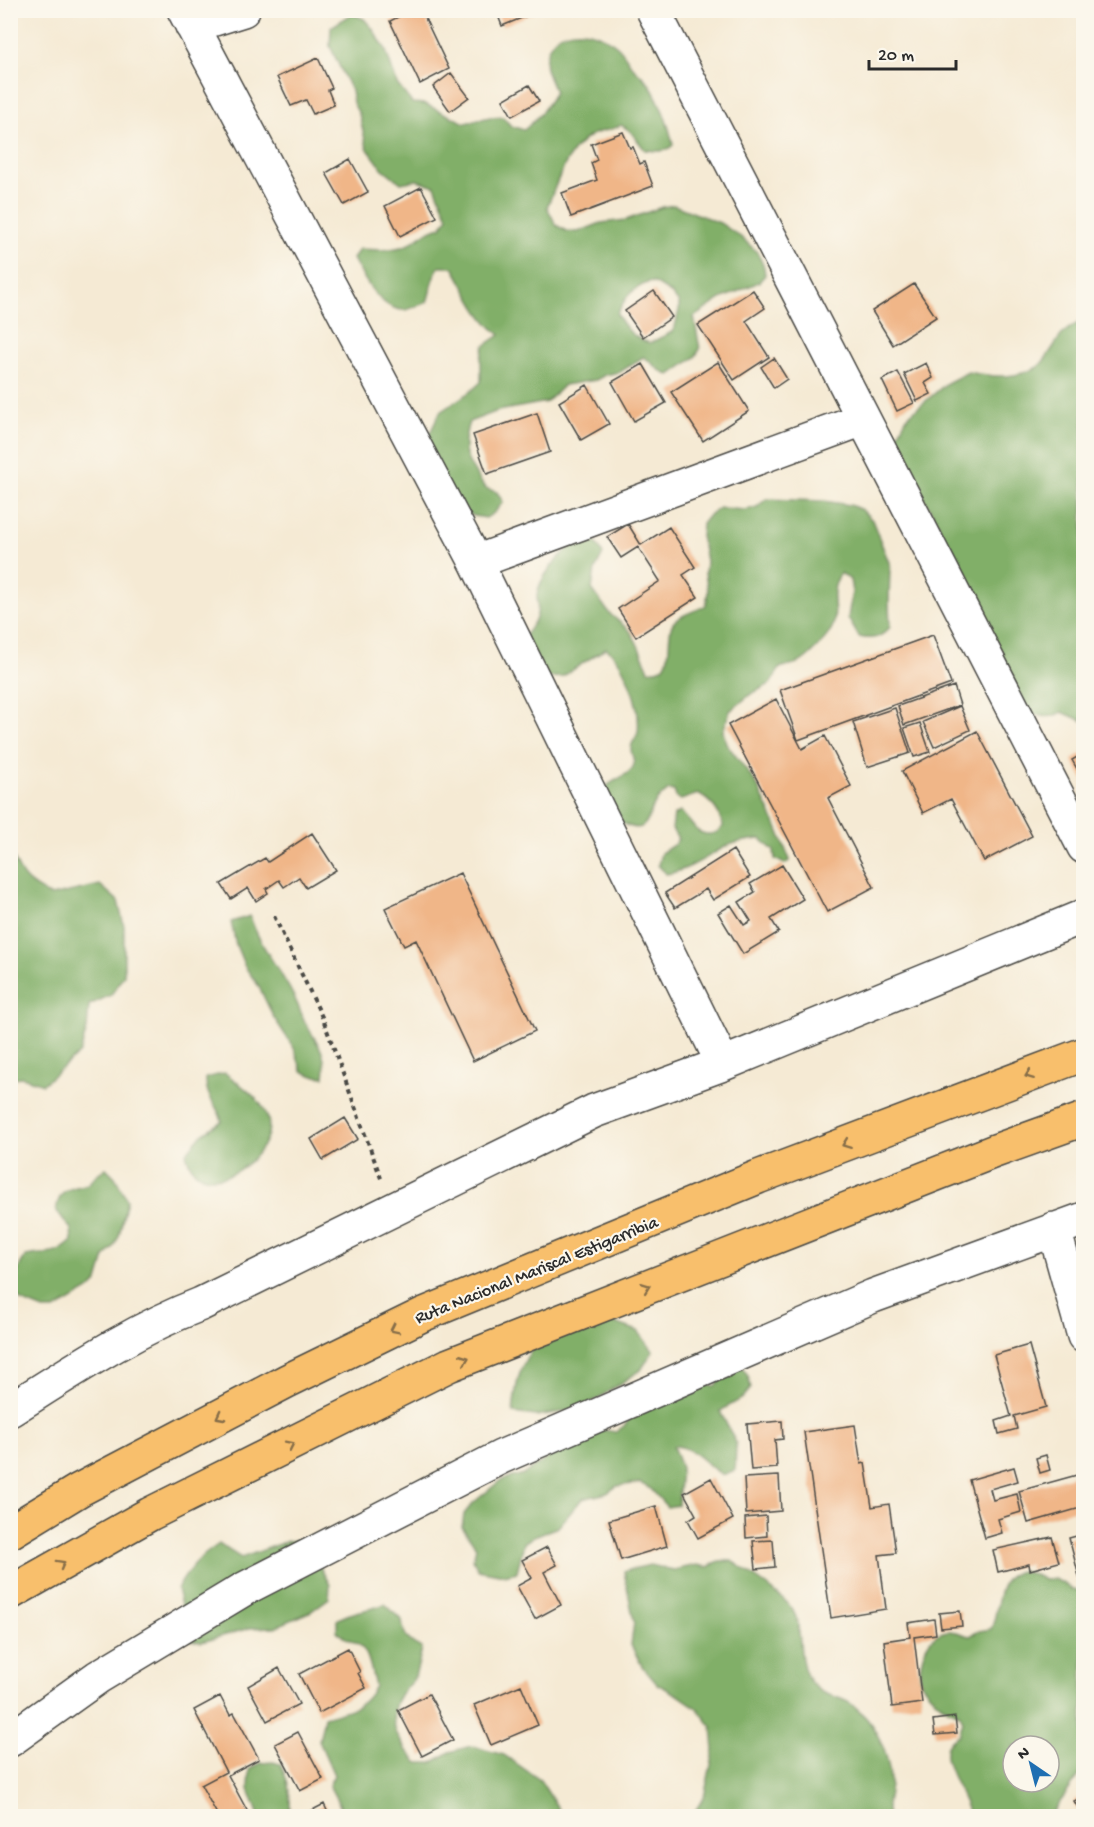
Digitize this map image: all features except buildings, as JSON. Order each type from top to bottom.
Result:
[{"type":"highway","name":"Ruta Nacional Mariscal Estigarribia","points":[[10,1532],[89,1485],[287,1381],[422,1315],[758,1177],[1083,1054]]},
{"type":"highway","points":[[10,1593],[150,1514],[449,1365],[1083,1119]]},
{"type":"street","points":[[243,10],[188,18],[476,562],[723,1064]]},
{"type":"street","points":[[653,10],[1083,847]]},
{"type":"street","points":[[476,562],[863,419]]},
{"type":"street","points":[[10,1410],[106,1350],[172,1315],[201,1304],[594,1111],[723,1064],[1083,916]]},
{"type":"street","points":[[10,1740],[98,1677],[244,1589],[501,1456],[873,1296],[1069,1224],[1083,1336]]},
{"type":"path","points":[[274,916],[323,1018],[393,1210]]},
{"type":"green space","points":[[352,14],[364,19],[385,48],[397,84],[412,103],[425,104],[465,123],[490,117],[503,117],[511,126],[524,130],[541,113],[555,92],[546,70],[545,61],[550,45],[557,37],[576,31],[598,35],[608,40],[619,48],[650,85],[664,115],[673,145],[664,150],[645,150],[630,131],[621,125],[597,133],[581,142],[568,158],[547,207],[556,225],[566,231],[578,232],[601,223],[626,220],[674,205],[720,223],[742,238],[757,252],[764,267],[765,275],[759,282],[721,299],[694,317],[700,349],[695,357],[670,375],[662,372],[643,357],[620,372],[605,375],[596,380],[564,385],[547,402],[498,411],[469,422],[465,442],[467,458],[485,488],[497,492],[503,502],[486,518],[474,516],[440,502],[423,460],[429,435],[440,412],[481,382],[481,358],[484,346],[500,335],[479,312],[453,267],[439,267],[427,302],[405,310],[396,309],[380,299],[373,292],[353,259],[359,249],[390,249],[407,245],[427,232],[441,227],[448,217],[435,186],[417,180],[401,183],[382,168],[367,148],[351,91],[330,46],[331,27]],"holes":[[[649,282],[671,293],[679,303],[679,310],[672,332],[650,343],[630,332],[617,314],[633,291]]]},
{"type":"green space","points":[[1083,321],[1083,721],[1062,712],[1054,716],[1046,716],[1029,712],[970,600],[971,585],[954,574],[938,523],[915,483],[907,460],[895,440],[907,417],[947,383],[968,372],[1006,376],[1021,374],[1035,368],[1047,357],[1062,334]]},
{"type":"green space","points":[[766,499],[824,501],[850,505],[862,510],[872,520],[890,565],[890,627],[876,637],[859,637],[848,618],[852,592],[850,580],[841,573],[834,592],[834,622],[826,638],[802,661],[780,668],[770,684],[751,694],[730,711],[723,731],[726,743],[756,783],[790,860],[785,864],[775,859],[774,851],[761,839],[756,839],[731,844],[689,867],[666,874],[658,865],[661,853],[675,844],[678,839],[672,829],[674,815],[680,812],[696,830],[705,834],[719,830],[723,826],[722,821],[711,803],[698,794],[681,800],[676,797],[674,791],[669,790],[657,800],[642,827],[637,828],[620,822],[606,795],[607,786],[628,773],[633,767],[631,747],[637,734],[638,722],[631,686],[620,664],[606,648],[562,677],[542,678],[514,649],[536,618],[537,593],[546,574],[573,544],[588,536],[593,538],[603,554],[595,570],[592,589],[609,613],[630,631],[649,670],[658,670],[667,661],[671,629],[675,620],[706,605],[708,591],[706,561],[701,536],[702,524],[710,514],[720,508],[745,510],[757,507]]},
{"type":"green space","points":[[11,851],[25,879],[51,896],[100,885],[118,901],[124,926],[124,975],[111,995],[89,1005],[87,1029],[80,1053],[43,1084],[22,1077],[11,1078]]},
{"type":"green space","points":[[250,916],[258,937],[292,993],[323,1054],[324,1077],[313,1076],[302,1071],[294,1048],[274,1018],[258,985],[245,967],[236,945],[231,922]]},
{"type":"green space","points":[[225,1073],[260,1103],[267,1116],[268,1131],[262,1146],[251,1160],[237,1171],[221,1177],[206,1177],[194,1170],[186,1153],[202,1134],[222,1121],[207,1090],[206,1078]]},
{"type":"green space","points":[[106,1168],[115,1177],[127,1200],[119,1236],[105,1257],[98,1281],[89,1290],[55,1310],[43,1310],[21,1301],[14,1292],[14,1287],[19,1269],[26,1256],[55,1252],[72,1241],[71,1229],[56,1210],[60,1197],[66,1191],[88,1184]]},
{"type":"green space","points":[[575,1316],[615,1323],[638,1331],[653,1351],[641,1370],[582,1409],[536,1416],[513,1413],[519,1376],[531,1351],[545,1336]]},
{"type":"green space","points":[[741,1366],[748,1376],[751,1388],[743,1398],[720,1411],[736,1443],[735,1470],[723,1475],[687,1449],[673,1446],[681,1468],[678,1505],[667,1507],[651,1489],[640,1483],[617,1486],[607,1493],[582,1499],[558,1527],[534,1536],[524,1543],[517,1572],[504,1575],[478,1570],[473,1559],[476,1547],[462,1527],[464,1514],[473,1503],[501,1480],[524,1474],[581,1436],[603,1430],[616,1432],[632,1415],[703,1384],[715,1386],[723,1375]]},
{"type":"green space","points":[[288,1541],[313,1541],[318,1563],[330,1585],[329,1598],[310,1612],[275,1627],[250,1628],[202,1642],[190,1640],[177,1589],[200,1559],[219,1544],[241,1558]]},
{"type":"green space","points":[[719,1561],[732,1561],[765,1584],[788,1604],[797,1620],[803,1665],[811,1683],[821,1692],[848,1702],[873,1727],[884,1750],[890,1773],[888,1816],[692,1816],[704,1797],[714,1751],[712,1727],[697,1708],[657,1684],[642,1666],[631,1645],[634,1622],[624,1571],[650,1565],[674,1570],[697,1565],[708,1567]]},
{"type":"green space","points":[[1021,1571],[1043,1579],[1055,1579],[1072,1589],[1083,1591],[1083,1770],[1050,1816],[969,1816],[950,1771],[946,1750],[950,1741],[959,1735],[963,1721],[960,1714],[938,1702],[921,1683],[924,1651],[933,1638],[947,1631],[970,1636],[979,1631],[991,1629],[999,1595],[1006,1580],[1012,1574]]},
{"type":"green space","points":[[385,1604],[402,1620],[407,1637],[422,1648],[415,1676],[395,1704],[396,1732],[411,1756],[418,1763],[432,1763],[450,1752],[471,1746],[504,1755],[540,1780],[563,1816],[341,1816],[340,1806],[329,1785],[334,1775],[319,1741],[324,1717],[360,1705],[375,1686],[365,1652],[358,1644],[337,1631],[337,1620],[349,1614]]},
{"type":"green space","points":[[261,1763],[280,1764],[288,1783],[289,1816],[259,1816],[249,1789],[250,1769]]}]
